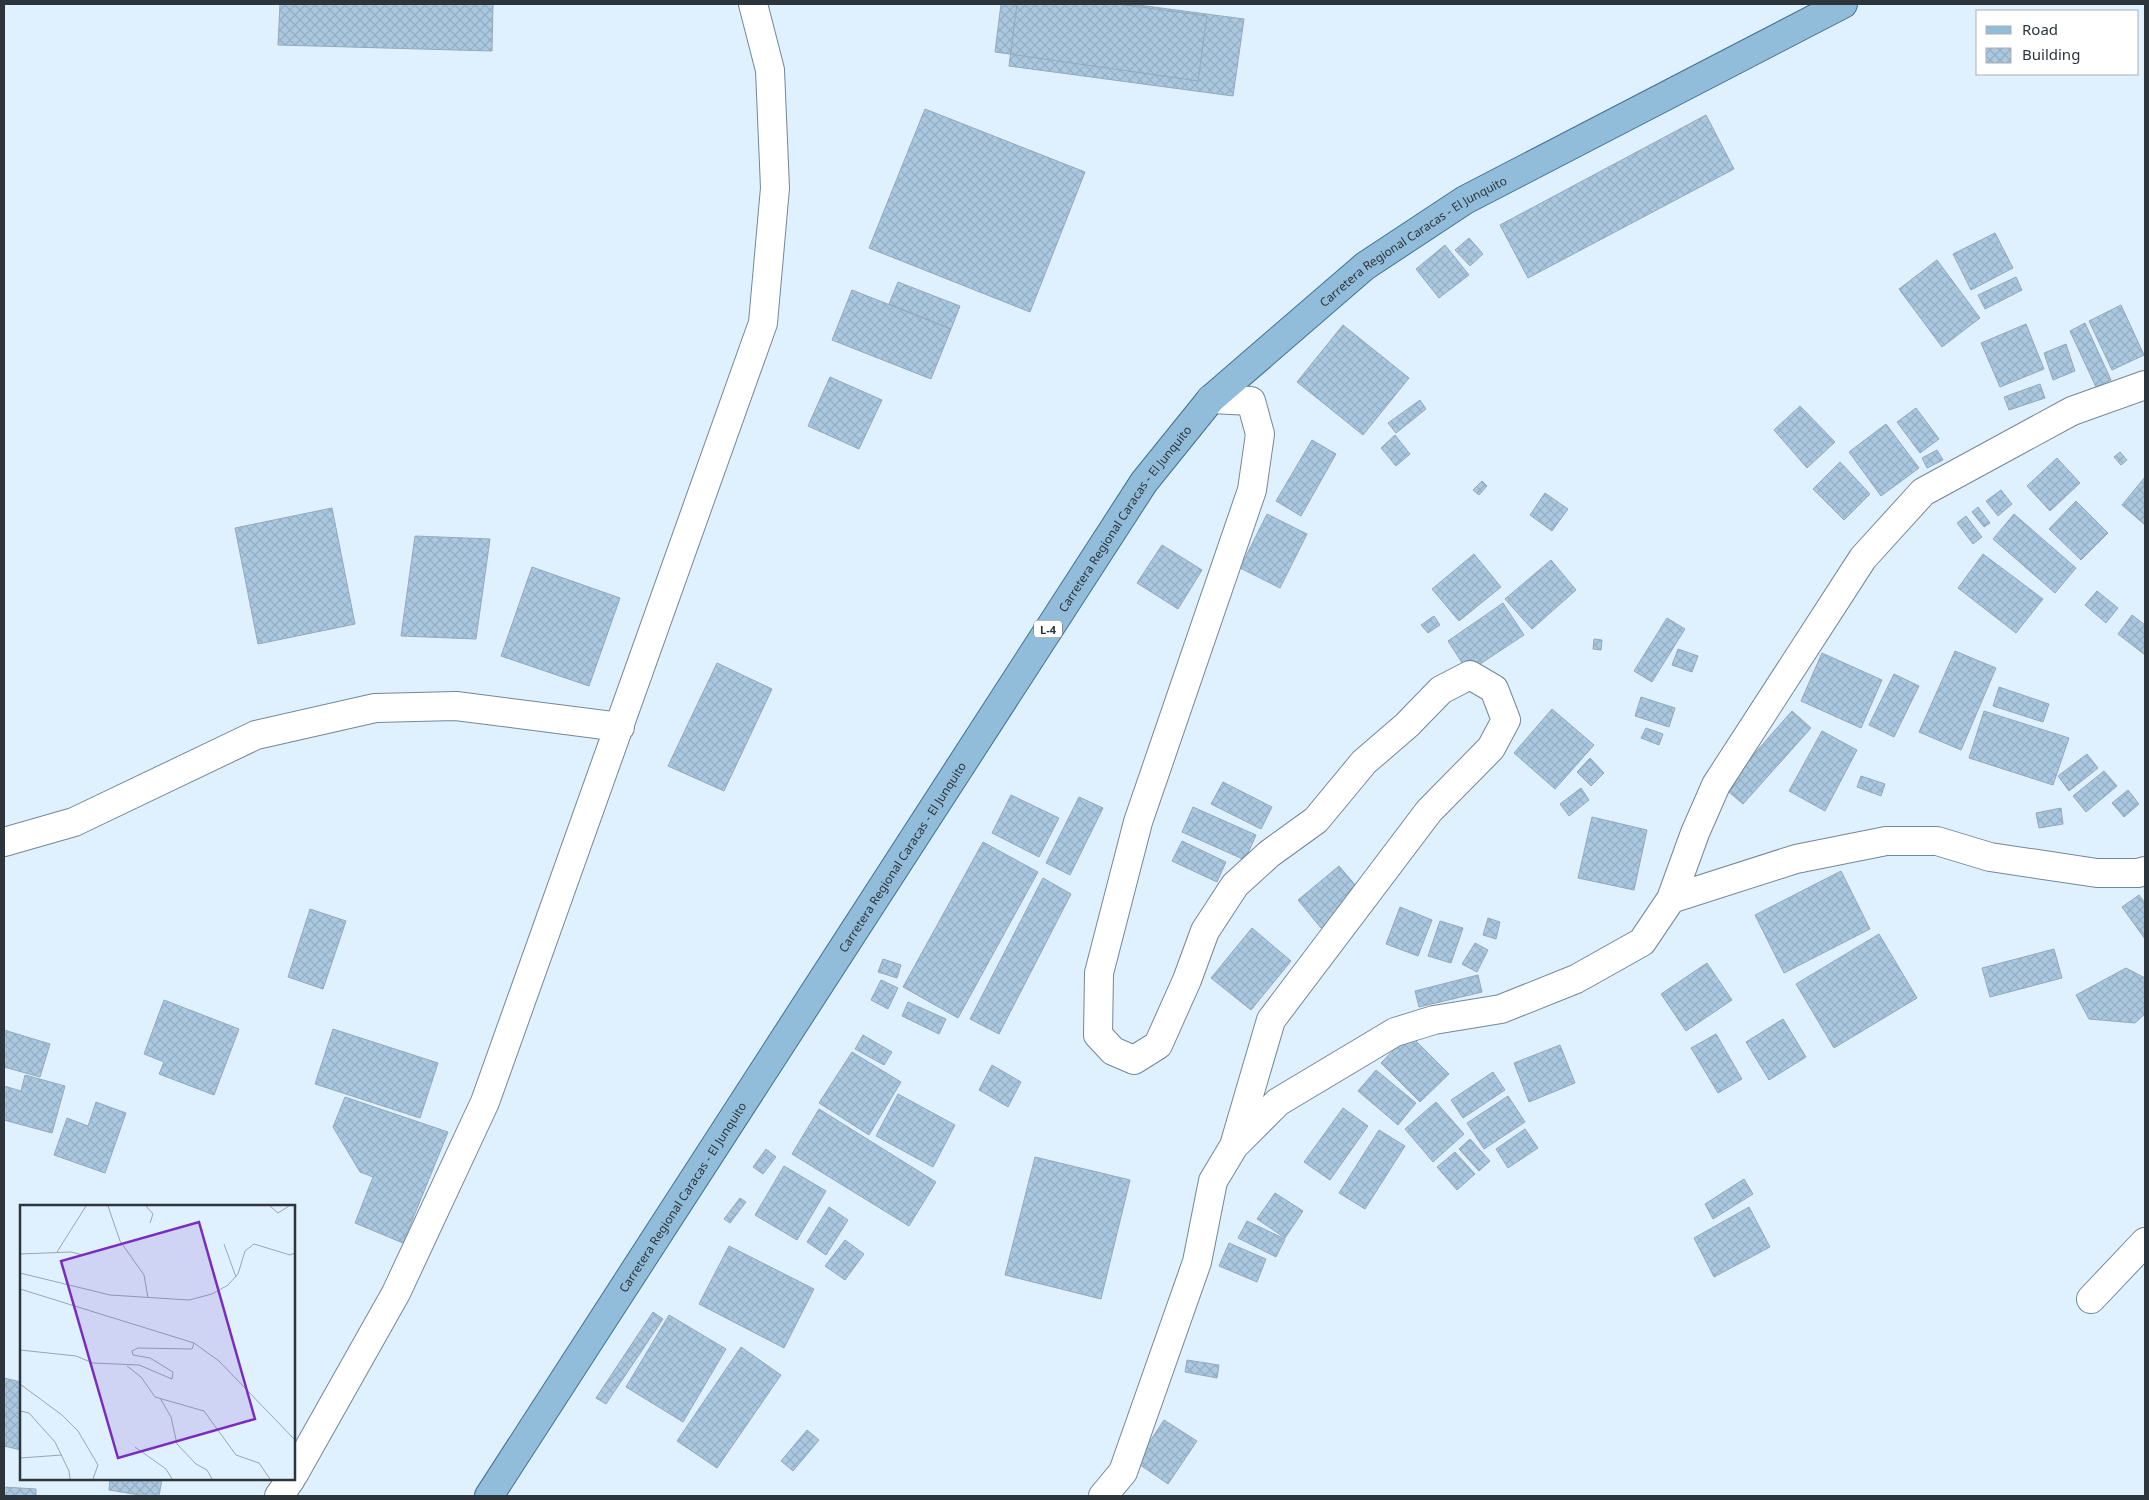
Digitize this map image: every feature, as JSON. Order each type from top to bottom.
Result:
[{"type":"main road","name":"Carretera Regional Caracas - El Junquito","points":[[488,1496],[1144,482],[1211,399],[1365,266],[1465,200],[1843,4]]},
{"type":"street","points":[[295,1472],[396,1293],[486,1102],[763,322],[775,188],[770,70],[752,4]]},
{"type":"street","points":[[1103,1496],[1123,1472],[1197,1262],[1213,1181],[1234,1146],[1278,1102],[1395,1032],[1434,1020],[1501,1009],[1576,979],[1642,942],[1671,899],[1695,833],[1716,785],[1863,558],[1923,492],[2072,411],[2145,385]]},
{"type":"street","points":[[1211,399],[1250,401],[1260,434],[1252,490],[1138,822],[1099,973],[1098,1035],[1113,1051],[1134,1060],[1158,1045],[1188,980],[1205,931],[1235,885],[1269,854],[1316,820],[1364,762],[1408,725],[1441,690],[1470,675],[1494,688],[1506,720],[1491,748],[1429,811],[1271,1020],[1234,1146]]},
{"type":"street","points":[[4,842],[74,822],[256,735],[375,708],[456,706],[620,727]]},
{"type":"street","points":[[1671,899],[1796,859],[1886,841],[1937,841],[1990,857],[2097,873],[2138,873],[2145,871]]},
{"type":"street","points":[[2090,1299],[2145,1242]]},
{"type":"street","points":[[279,1496],[290,1480]]},
{"type":"building","points":[[280,4],[493,4],[492,51],[278,45]]},
{"type":"building","points":[[1001,4],[1118,4],[1207,16],[1198,81],[995,52]]},
{"type":"building","points":[[1017,4],[1131,4],[1244,19],[1233,96],[1009,66]]},
{"type":"building","points":[[925,109],[1085,172],[1030,312],[869,248]]},
{"type":"building","points":[[1706,115],[1734,169],[1528,278],[1500,225]]},
{"type":"building","points":[[1995,233],[2013,268],[1971,290],[1953,254]]},
{"type":"building","points":[[1469,238],[1483,254],[1470,266],[1455,250]]},
{"type":"building","points":[[1445,245],[1469,275],[1439,298],[1416,269]]},
{"type":"building","points":[[1937,260],[1980,318],[1942,347],[1899,289]]},
{"type":"building","points":[[2016,277],[2022,290],[1985,309],[1978,295]]},
{"type":"building","points":[[898,282],[960,306],[951,329],[889,304]]},
{"type":"building","points":[[852,290],[951,329],[931,379],[832,340]]},
{"type":"building","points":[[2121,305],[2144,355],[2112,370],[2089,321]]},
{"type":"building","points":[[2085,323],[2111,380],[2096,387],[2070,331]]},
{"type":"building","points":[[2026,324],[2044,369],[2000,387],[1981,343]]},
{"type":"building","points":[[1343,325],[1409,378],[1363,435],[1297,382]]},
{"type":"building","points":[[2066,344],[2075,371],[2053,380],[2044,353]]},
{"type":"building","points":[[830,377],[882,400],[859,449],[808,426]]},
{"type":"building","points":[[2040,384],[2045,398],[2009,410],[2004,397]]},
{"type":"building","points":[[1420,400],[1426,409],[1396,433],[1388,423]]},
{"type":"building","points":[[1800,406],[1835,442],[1807,468],[1774,430]]},
{"type":"building","points":[[1916,408],[1939,439],[1920,453],[1897,422]]},
{"type":"building","points":[[1886,424],[1919,468],[1881,496],[1849,452]]},
{"type":"building","points":[[1395,435],[1410,454],[1396,466],[1381,448]]},
{"type":"building","points":[[1312,440],[1336,454],[1301,516],[1276,501]]},
{"type":"building","points":[[1937,450],[1943,460],[1927,468],[1922,458]]},
{"type":"building","points":[[2120,452],[2127,460],[2121,465],[2114,457]]},
{"type":"building","points":[[2057,458],[2080,483],[2050,511],[2027,486]]},
{"type":"building","points":[[1840,462],[1870,494],[1844,520],[1813,489]]},
{"type":"building","points":[[2145,477],[2145,525],[2122,505]]},
{"type":"building","points":[[1482,481],[1487,486],[1479,495],[1473,490]]},
{"type":"building","points":[[2001,490],[2012,504],[1998,516],[1986,501]]},
{"type":"building","points":[[1545,493],[1568,509],[1552,531],[1530,515]]},
{"type":"building","points":[[2076,501],[2108,533],[2081,560],[2049,529]]},
{"type":"building","points":[[1978,507],[1990,523],[1984,527],[1972,512]]},
{"type":"building","points":[[332,508],[355,624],[258,644],[235,528]]},
{"type":"building","points":[[1267,514],[1307,534],[1280,588],[1240,568]]},
{"type":"building","points":[[2014,514],[2076,568],[2055,593],[1993,539]]},
{"type":"building","points":[[1966,516],[1982,537],[1973,544],[1957,523]]},
{"type":"building","points":[[415,536],[490,539],[476,639],[401,636]]},
{"type":"building","points":[[1162,545],[1202,570],[1178,609],[1137,583]]},
{"type":"building","points":[[1474,554],[1501,587],[1459,621],[1432,589]]},
{"type":"building","points":[[1983,554],[2043,599],[2016,633],[1958,588]]},
{"type":"building","points":[[1551,560],[1576,590],[1532,629],[1505,599]]},
{"type":"building","points":[[532,567],[620,598],[589,686],[501,656]]},
{"type":"building","points":[[2097,591],[2118,608],[2106,623],[2085,605]]},
{"type":"building","points":[[1503,603],[1524,635],[1468,672],[1448,641]]},
{"type":"building","points":[[2132,615],[2145,625],[2145,655],[2118,634]]},
{"type":"building","points":[[1434,616],[1440,625],[1428,633],[1421,625]]},
{"type":"building","points":[[1667,618],[1685,629],[1652,682],[1634,671]]},
{"type":"building","points":[[1594,639],[1602,640],[1601,650],[1593,649]]},
{"type":"building","points":[[1678,649],[1698,656],[1692,672],[1672,665]]},
{"type":"building","points":[[1955,651],[1996,668],[1961,750],[1919,732]]},
{"type":"building","points":[[1822,653],[1882,680],[1861,728],[1801,701]]},
{"type":"building","points":[[717,663],[772,689],[724,791],[668,766]]},
{"type":"building","points":[[1894,674],[1919,686],[1894,737],[1869,725]]},
{"type":"building","points":[[1999,687],[2049,704],[2043,722],[1993,706]]},
{"type":"building","points":[[1641,697],[1675,708],[1669,727],[1635,716]]},
{"type":"building","points":[[1552,709],[1594,745],[1555,789],[1514,753]]},
{"type":"building","points":[[1792,711],[1811,728],[1743,804],[1724,788]]},
{"type":"building","points":[[1984,711],[2069,738],[2053,785],[1969,758]]},
{"type":"building","points":[[1646,728],[1663,734],[1659,745],[1641,738]]},
{"type":"building","points":[[1822,731],[1857,750],[1825,811],[1789,791]]},
{"type":"building","points":[[2087,754],[2098,768],[2069,791],[2058,776]]},
{"type":"building","points":[[1590,758],[1604,773],[1591,786],[1577,772]]},
{"type":"building","points":[[2104,771],[2117,786],[2086,812],[2073,796]]},
{"type":"building","points":[[1861,776],[1885,784],[1881,796],[1857,787]]},
{"type":"building","points":[[1223,782],[1272,807],[1261,829],[1211,804]]},
{"type":"building","points":[[1581,788],[1589,800],[1569,816],[1560,804]]},
{"type":"building","points":[[2128,790],[2139,804],[2124,817],[2112,803]]},
{"type":"building","points":[[1011,795],[1059,818],[1039,857],[992,833]]},
{"type":"building","points":[[1079,797],[1103,808],[1070,875],[1046,863]]},
{"type":"building","points":[[1193,807],[1256,835],[1245,860],[1182,832]]},
{"type":"building","points":[[2061,808],[2063,824],[2039,828],[2036,813]]},
{"type":"building","points":[[1592,817],[1647,830],[1634,890],[1578,878]]},
{"type":"building","points":[[1182,841],[1226,862],[1217,882],[1172,861]]},
{"type":"building","points":[[983,842],[1038,872],[958,1018],[903,987]]},
{"type":"building","points":[[1339,866],[1363,894],[1321,928],[1298,900]]},
{"type":"building","points":[[1841,871],[1870,929],[1784,973],[1755,915]]},
{"type":"building","points":[[1043,878],[1071,894],[999,1034],[970,1019]]},
{"type":"building","points":[[2139,895],[2145,903],[2145,939],[2122,907]]},
{"type":"building","points":[[1400,907],[1432,920],[1418,956],[1386,944]]},
{"type":"building","points":[[310,909],[346,921],[323,989],[288,977]]},
{"type":"building","points":[[1488,918],[1500,922],[1496,939],[1483,935]]},
{"type":"building","points":[[1440,921],[1463,928],[1451,963],[1428,956]]},
{"type":"building","points":[[1252,928],[1291,961],[1251,1010],[1211,978]]},
{"type":"building","points":[[1879,934],[1917,998],[1834,1048],[1796,984]]},
{"type":"building","points":[[1475,943],[1488,950],[1477,972],[1462,964]]},
{"type":"building","points":[[2054,949],[2062,978],[1990,997],[1982,968]]},
{"type":"building","points":[[883,959],[901,965],[897,978],[878,972]]},
{"type":"building","points":[[1707,963],[1732,1000],[1686,1031],[1661,994]]},
{"type":"building","points":[[2126,968],[2145,978],[2145,1014],[2135,1023],[2089,1019],[2076,995]]},
{"type":"building","points":[[1478,975],[1482,992],[1419,1007],[1415,991]]},
{"type":"building","points":[[881,980],[898,988],[888,1009],[871,1000]]},
{"type":"building","points":[[164,1000],[239,1029],[214,1095],[159,1074],[164,1062],[144,1054]]},
{"type":"building","points":[[908,1002],[946,1019],[939,1034],[902,1016]]},
{"type":"building","points":[[1783,1019],[1806,1057],[1769,1080],[1746,1042]]},
{"type":"building","points":[[333,1029],[438,1063],[420,1118],[315,1084]]},
{"type":"building","points":[[4,1030],[50,1044],[40,1077],[4,1067]]},
{"type":"building","points":[[1409,1034],[1449,1074],[1420,1102],[1381,1063]]},
{"type":"building","points":[[1716,1034],[1742,1079],[1718,1093],[1691,1048]]},
{"type":"building","points":[[863,1035],[892,1052],[884,1065],[855,1049]]},
{"type":"building","points":[[1560,1045],[1575,1083],[1529,1102],[1514,1063]]},
{"type":"building","points":[[852,1052],[901,1082],[869,1135],[819,1103]]},
{"type":"building","points":[[992,1065],[1021,1082],[1008,1107],[979,1090]]},
{"type":"building","points":[[1376,1070],[1416,1103],[1398,1125],[1358,1091]]},
{"type":"building","points":[[1493,1072],[1505,1090],[1463,1118],[1451,1100]]},
{"type":"building","points":[[25,1075],[65,1086],[52,1133],[4,1120],[4,1086],[21,1091]]},
{"type":"building","points":[[898,1094],[955,1125],[933,1167],[876,1136]]},
{"type":"building","points":[[1508,1096],[1525,1122],[1484,1149],[1467,1123]]},
{"type":"building","points":[[345,1097],[448,1132],[403,1243],[355,1223],[373,1177],[360,1172],[333,1127]]},
{"type":"building","points":[[96,1102],[126,1113],[105,1173],[54,1155],[67,1118],[88,1126]]},
{"type":"building","points":[[1436,1102],[1464,1134],[1433,1162],[1405,1129]]},
{"type":"building","points":[[1343,1108],[1368,1126],[1330,1180],[1304,1162]]},
{"type":"building","points":[[819,1109],[936,1182],[909,1226],[792,1154]]},
{"type":"building","points":[[1525,1129],[1538,1148],[1508,1168],[1496,1149]]},
{"type":"building","points":[[1379,1130],[1405,1146],[1365,1209],[1339,1193]]},
{"type":"building","points":[[1470,1139],[1490,1161],[1479,1171],[1459,1149]]},
{"type":"building","points":[[766,1149],[776,1157],[763,1174],[753,1167]]},
{"type":"building","points":[[1455,1152],[1475,1174],[1457,1190],[1437,1167]]},
{"type":"building","points":[[1035,1157],[1130,1180],[1101,1299],[1005,1275]]},
{"type":"building","points":[[784,1166],[826,1191],[797,1240],[755,1215]]},
{"type":"building","points":[[1744,1179],[1753,1194],[1713,1219],[1705,1204]]},
{"type":"building","points":[[1275,1193],[1303,1211],[1285,1238],[1257,1219]]},
{"type":"building","points":[[740,1198],[746,1202],[730,1223],[724,1219]]},
{"type":"building","points":[[829,1207],[848,1220],[826,1255],[807,1242]]},
{"type":"building","points":[[1749,1207],[1770,1247],[1714,1277],[1694,1238]]},
{"type":"building","points":[[1247,1221],[1285,1239],[1276,1257],[1238,1238]]},
{"type":"building","points":[[845,1240],[864,1254],[845,1280],[825,1266]]},
{"type":"building","points":[[1229,1243],[1266,1259],[1257,1282],[1219,1266]]},
{"type":"building","points":[[729,1246],[814,1289],[784,1348],[699,1304]]},
{"type":"building","points":[[653,1312],[663,1319],[606,1404],[596,1398]]},
{"type":"building","points":[[669,1315],[726,1349],[683,1422],[626,1387]]},
{"type":"building","points":[[741,1347],[781,1375],[717,1468],[677,1441]]},
{"type":"building","points":[[1187,1360],[1219,1365],[1217,1378],[1185,1372]]},
{"type":"building","points":[[4,1378],[20,1382],[20,1450],[4,1446]]},
{"type":"building","points":[[1164,1420],[1197,1441],[1168,1484],[1136,1462]]},
{"type":"building","points":[[807,1430],[819,1440],[793,1471],[781,1461]]},
{"type":"building","points":[[110,1480],[162,1480],[159,1496],[146,1496],[109,1490]]},
{"type":"building","points":[[4,1487],[36,1489],[36,1496],[4,1496]]}]
